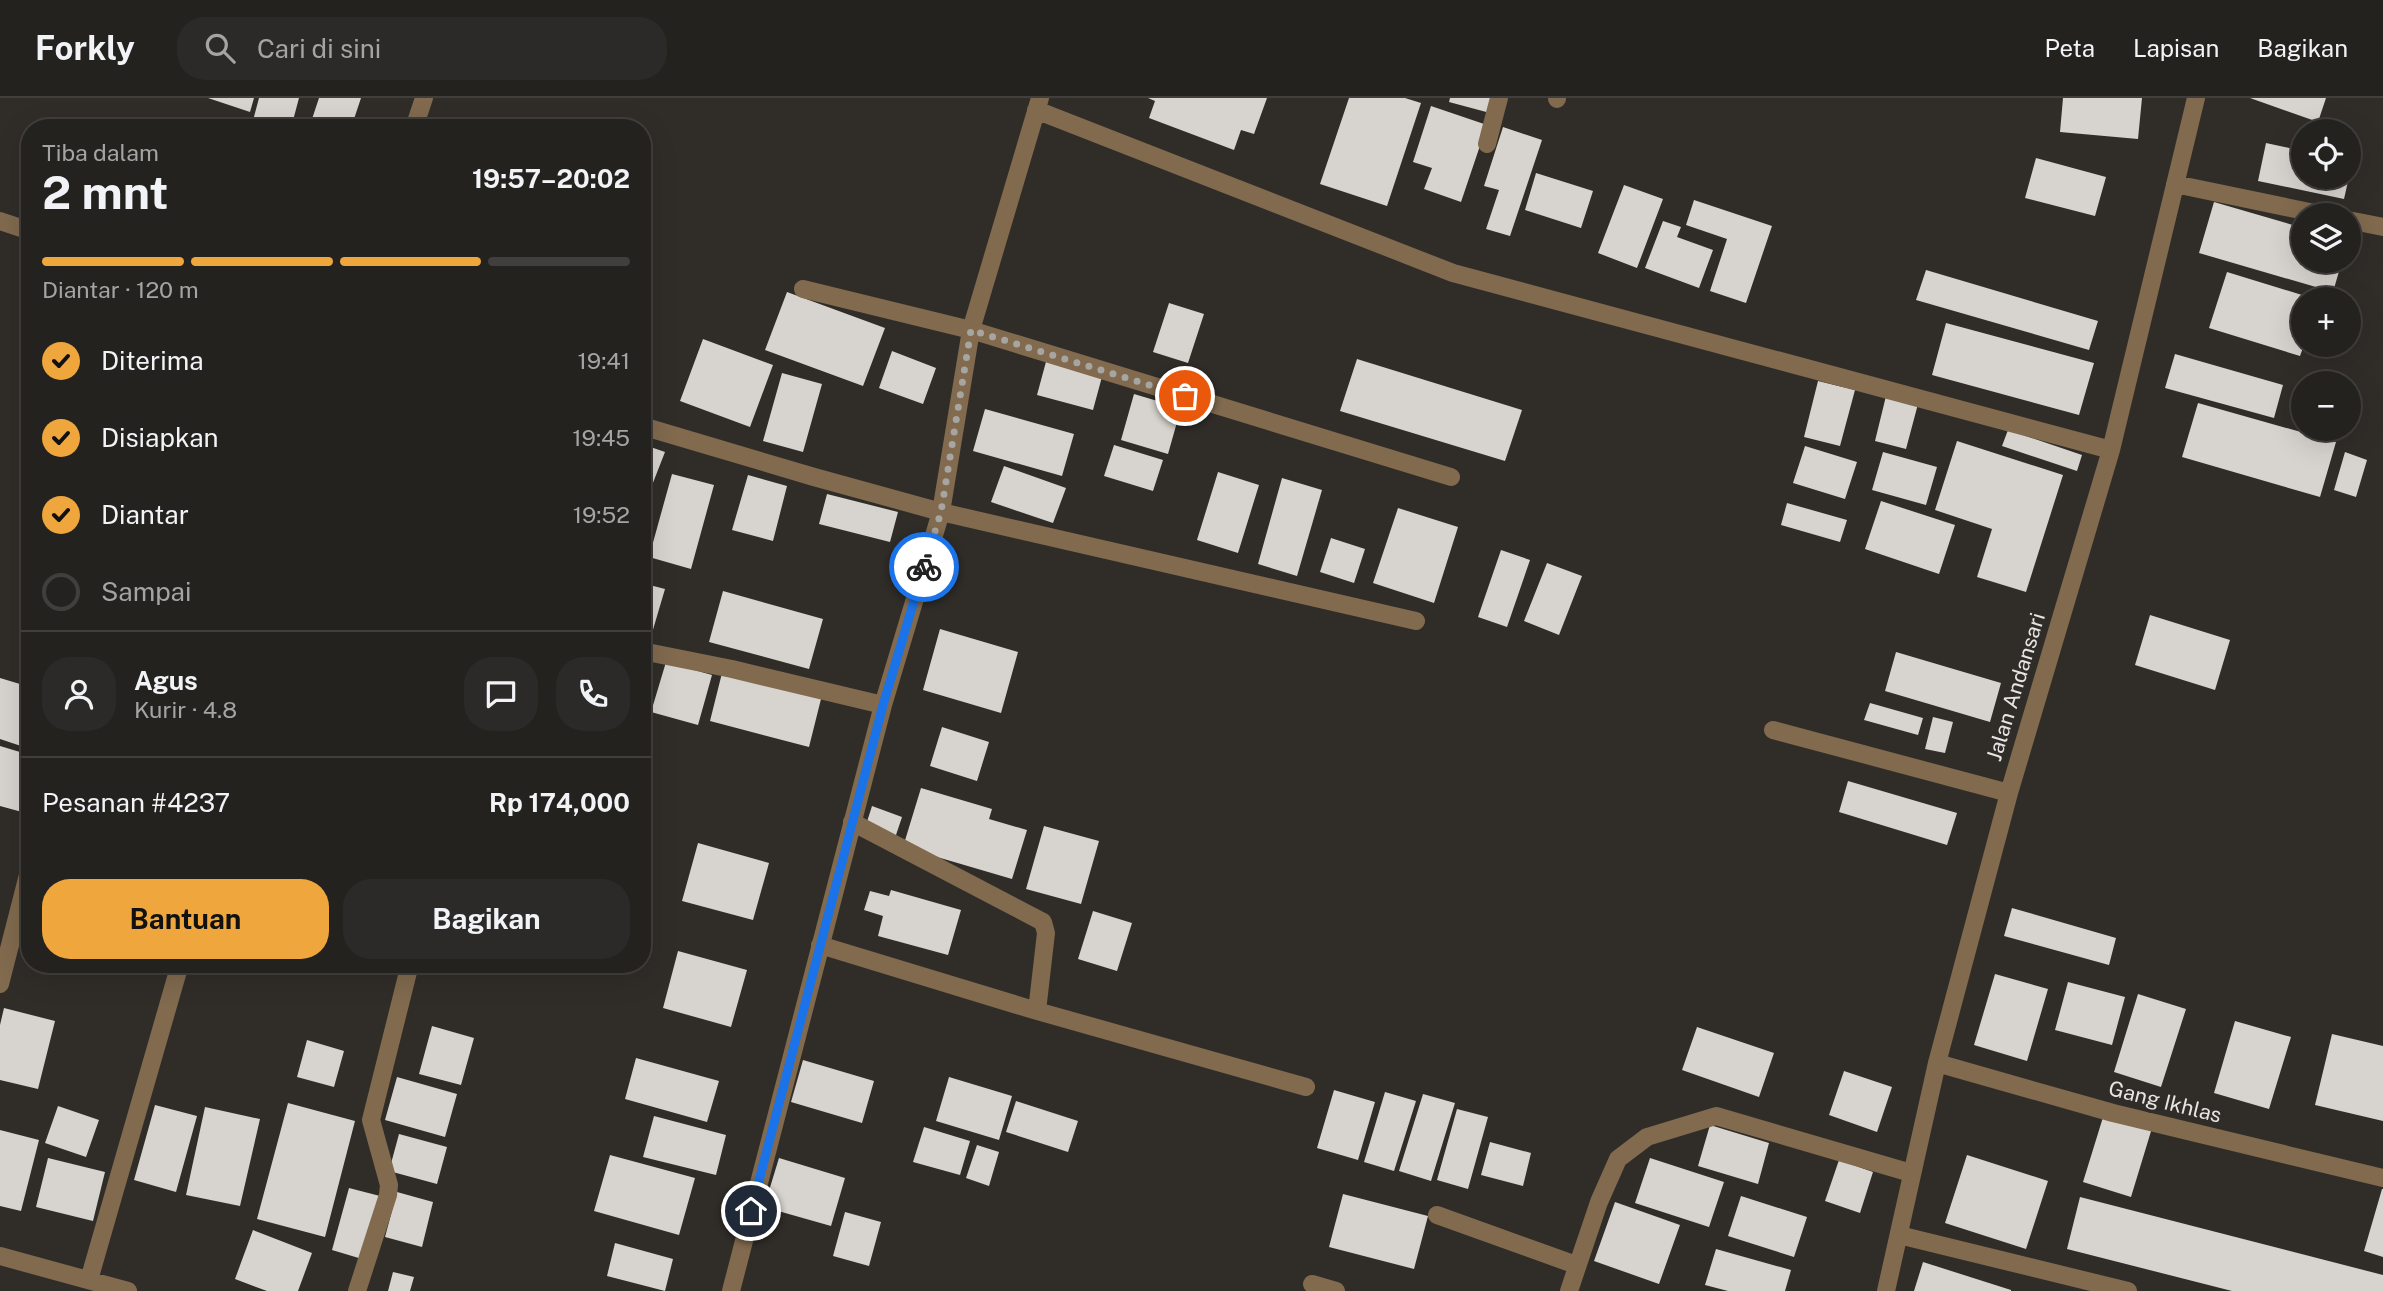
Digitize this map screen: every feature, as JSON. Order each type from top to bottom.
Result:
[{"type":"street","points":[[417,119],[424,98]]},
{"type":"street","points":[[1487,144],[1499,98]]},
{"type":"street","name":"Jalan Andansari","points":[[1886,1291],[1937,1063],[2008,793],[2111,450],[2196,98]]},
{"type":"street","points":[[731,1291],[883,705],[941,512],[971,330],[1038,104],[1453,272],[2111,450]]},
{"type":"street","points":[[2175,184],[2291,208]]},
{"type":"street","points":[[0,221],[21,228]]},
{"type":"street","points":[[2361,223],[2383,228]]},
{"type":"street","points":[[803,289],[971,330],[1451,477]]},
{"type":"street","points":[[651,429],[941,512],[1416,621]]},
{"type":"street","points":[[651,653],[732,668],[883,705]]},
{"type":"street","points":[[1773,730],[2008,793]]},
{"type":"street","points":[[852,822],[1043,922],[1046,933],[1037,1011]]},
{"type":"street","points":[[0,984],[21,902]]},
{"type":"street","points":[[820,945],[1037,1011],[1306,1087]]},
{"type":"street","points":[[89,1280],[177,973]]},
{"type":"street","points":[[357,1291],[388,1195],[389,1185],[371,1120],[409,973]]},
{"type":"street","name":"Gang Ikhlas","points":[[1937,1063],[2113,1113],[2383,1178]]},
{"type":"street","points":[[1569,1291],[1599,1202],[1618,1159],[1647,1137],[1716,1116],[1911,1173]]},
{"type":"street","points":[[1437,1215],[1576,1265]]},
{"type":"street","points":[[1899,1235],[2128,1291]]},
{"type":"street","points":[[0,1256],[128,1291]]},
{"type":"street","points":[[1312,1284],[1336,1291]]},
{"type":"building","points":[[208,98],[254,98],[250,112]]},
{"type":"building","points":[[259,98],[299,98],[293,119],[253,119]]},
{"type":"building","points":[[319,98],[361,98],[354,119],[312,119]]},
{"type":"building","points":[[1148,98],[1267,98],[1254,134],[1241,130],[1234,150],[1149,118],[1155,101]]},
{"type":"building","points":[[1349,98],[1405,98],[1421,103],[1387,206],[1320,184]]},
{"type":"building","points":[[1450,98],[1493,98],[1490,113],[1449,102]]},
{"type":"building","points":[[2063,98],[2142,98],[2138,139],[2060,132]]},
{"type":"building","points":[[2250,98],[2326,98],[2319,119],[2310,119]]},
{"type":"building","points":[[1431,106],[1487,125],[1461,202],[1424,189],[1432,168],[1413,162]]},
{"type":"building","points":[[1503,127],[1542,140],[1510,236],[1486,229],[1499,190],[1484,186]]},
{"type":"building","points":[[2266,143],[2291,148],[2291,188],[2258,181]]},
{"type":"building","points":[[2036,158],[2106,177],[2095,216],[2025,198]]},
{"type":"building","points":[[1536,173],[1593,191],[1581,228],[1525,210]]},
{"type":"building","points":[[1624,185],[1663,199],[1637,268],[1598,253]]},
{"type":"building","points":[[2296,189],[2346,189],[2344,199]]},
{"type":"building","points":[[1694,200],[1772,226],[1746,303],[1710,291],[1727,239],[1686,225]]},
{"type":"building","points":[[2214,202],[2291,224],[2291,273],[2339,273],[2334,287],[2316,287],[2199,253]]},
{"type":"building","points":[[1663,221],[1681,227],[1677,237],[1713,250],[1699,288],[1645,268]]},
{"type":"building","points":[[1926,270],[2098,321],[2089,350],[1916,300]]},
{"type":"building","points":[[2227,272],[2291,292],[2291,353],[2209,328]]},
{"type":"building","points":[[787,292],[885,328],[863,386],[765,350]]},
{"type":"building","points":[[1169,303],[1204,314],[1188,363],[1153,352]]},
{"type":"building","points":[[1946,323],[2094,363],[2079,415],[1932,375]]},
{"type":"building","points":[[703,339],[773,365],[750,427],[680,401]]},
{"type":"building","points":[[892,351],[936,368],[923,404],[879,388]]},
{"type":"building","points":[[2175,354],[2283,385],[2274,418],[2165,388]]},
{"type":"building","points":[[1047,358],[1103,373],[1093,410],[1037,395]]},
{"type":"building","points":[[1357,359],[1522,410],[1505,461],[1340,411]]},
{"type":"building","points":[[782,373],[822,384],[803,452],[763,441]]},
{"type":"building","points":[[1818,381],[1855,390],[1840,446],[1804,437]]},
{"type":"building","points":[[1134,394],[1181,408],[1168,454],[1121,440]]},
{"type":"building","points":[[1886,396],[1918,404],[1906,449],[1875,441]]},
{"type":"building","points":[[2198,403],[2291,429],[2291,441],[2336,442],[2320,497],[2182,457]]},
{"type":"building","points":[[985,409],[1074,434],[1062,476],[973,451]]},
{"type":"building","points":[[2008,430],[2082,455],[2077,471],[2002,446]]},
{"type":"building","points":[[1957,441],[2063,475],[2026,592],[1977,577],[1992,529],[1935,510]]},
{"type":"building","points":[[1114,445],[1163,460],[1153,491],[1104,476]]},
{"type":"building","points":[[1805,446],[1857,462],[1845,499],[1793,483]]},
{"type":"building","points":[[651,447],[665,452],[651,488]]},
{"type":"building","points":[[1883,452],[1937,467],[1926,505],[1872,490]]},
{"type":"building","points":[[2345,452],[2367,460],[2356,497],[2334,490]]},
{"type":"building","points":[[1004,466],[1066,488],[1053,523],[991,502]]},
{"type":"building","points":[[1218,472],[1259,485],[1238,553],[1197,540]]},
{"type":"building","points":[[672,474],[714,485],[691,569],[651,558]]},
{"type":"building","points":[[748,475],[787,486],[773,541],[732,530]]},
{"type":"building","points":[[1282,478],[1322,490],[1297,576],[1258,564]]},
{"type":"building","points":[[827,494],[898,512],[890,542],[819,524]]},
{"type":"building","points":[[1881,501],[1955,525],[1939,574],[1865,549]]},
{"type":"building","points":[[1787,503],[1847,520],[1840,542],[1781,525]]},
{"type":"building","points":[[1398,508],[1458,527],[1434,603],[1373,583]]},
{"type":"building","points":[[1331,538],[1365,549],[1354,583],[1320,572]]},
{"type":"building","points":[[1501,550],[1530,560],[1507,627],[1478,617]]},
{"type":"building","points":[[1547,563],[1582,576],[1559,635],[1524,621]]},
{"type":"building","points":[[651,585],[665,589],[651,633]]},
{"type":"building","points":[[723,591],[823,619],[809,669],[709,642]]},
{"type":"building","points":[[2150,615],[2230,640],[2215,690],[2135,665]]},
{"type":"building","points":[[940,629],[1018,652],[1001,713],[923,690]]},
{"type":"building","points":[[1896,652],[2001,683],[1990,722],[1885,691]]},
{"type":"building","points":[[666,662],[712,675],[698,725],[651,712]]},
{"type":"building","points":[[722,673],[821,699],[809,747],[710,721]]},
{"type":"building","points":[[0,678],[21,684],[21,746],[0,739]]},
{"type":"building","points":[[1870,703],[1923,718],[1918,735],[1864,720]]},
{"type":"building","points":[[1933,717],[1953,722],[1945,753],[1925,749]]},
{"type":"building","points":[[942,727],[989,742],[977,781],[930,766]]},
{"type":"building","points":[[0,746],[21,752],[21,812],[0,806]]},
{"type":"building","points":[[1848,781],[1957,813],[1947,845],[1839,812]]},
{"type":"building","points":[[921,788],[992,809],[989,819],[1027,830],[1012,879],[903,847]]},
{"type":"building","points":[[872,806],[902,817],[895,838],[865,828]]},
{"type":"building","points":[[1044,826],[1099,841],[1081,904],[1026,889]]},
{"type":"building","points":[[698,843],[769,863],[753,920],[682,901]]},
{"type":"building","points":[[891,890],[961,910],[948,955],[878,936],[883,916],[864,910],[870,891],[889,896]]},
{"type":"building","points":[[2012,908],[2116,938],[2109,965],[2004,936]]},
{"type":"building","points":[[1093,911],[1132,923],[1117,971],[1078,959]]},
{"type":"building","points":[[678,951],[747,970],[731,1027],[663,1008]]},
{"type":"building","points":[[1995,974],[2048,989],[2027,1061],[1974,1045]]},
{"type":"building","points":[[2068,982],[2125,997],[2112,1045],[2055,1030]]},
{"type":"building","points":[[2138,994],[2186,1009],[2161,1087],[2114,1072]]},
{"type":"building","points":[[4,1008],[55,1021],[38,1089],[0,1080],[0,1025]]},
{"type":"building","points":[[2235,1021],[2291,1037],[2269,1109],[2214,1093]]},
{"type":"building","points":[[432,1026],[474,1038],[461,1085],[419,1074]]},
{"type":"building","points":[[1697,1027],[1774,1053],[1759,1097],[1682,1070]]},
{"type":"building","points":[[2332,1034],[2383,1046],[2383,1121],[2315,1105]]},
{"type":"building","points":[[307,1040],[344,1051],[334,1087],[297,1077]]},
{"type":"building","points":[[636,1058],[719,1081],[707,1122],[625,1099]]},
{"type":"building","points":[[803,1060],[874,1081],[862,1123],[791,1102]]},
{"type":"building","points":[[1844,1071],[1892,1087],[1877,1132],[1829,1115]]},
{"type":"building","points":[[397,1077],[457,1094],[445,1137],[385,1120]]},
{"type":"building","points":[[949,1077],[1012,1096],[999,1140],[936,1121]]},
{"type":"building","points":[[1334,1090],[1375,1102],[1358,1160],[1317,1148]]},
{"type":"building","points":[[1385,1092],[1416,1101],[1394,1171],[1364,1162]]},
{"type":"building","points":[[1423,1094],[1455,1103],[1431,1181],[1399,1171]]},
{"type":"building","points":[[1016,1101],[1078,1121],[1068,1152],[1006,1132]]},
{"type":"building","points":[[288,1103],[355,1121],[325,1237],[257,1219]]},
{"type":"building","points":[[155,1105],[197,1116],[176,1192],[134,1180]]},
{"type":"building","points":[[58,1106],[99,1120],[86,1157],[45,1143]]},
{"type":"building","points":[[205,1107],[260,1119],[240,1206],[186,1195]]},
{"type":"building","points":[[1457,1109],[1488,1117],[1468,1189],[1437,1180]]},
{"type":"building","points":[[2104,1114],[2152,1128],[2131,1197],[2083,1182]]},
{"type":"building","points":[[654,1116],[726,1135],[716,1175],[643,1157]]},
{"type":"building","points":[[1710,1125],[1769,1143],[1758,1184],[1698,1166]]},
{"type":"building","points":[[924,1127],[970,1141],[960,1175],[913,1162]]},
{"type":"building","points":[[0,1130],[39,1140],[21,1211],[0,1206]]},
{"type":"building","points":[[399,1134],[447,1147],[437,1184],[389,1171]]},
{"type":"building","points":[[1490,1142],[1531,1153],[1523,1186],[1481,1175]]},
{"type":"building","points":[[977,1145],[999,1152],[989,1186],[966,1178]]},
{"type":"building","points":[[610,1155],[695,1178],[679,1235],[594,1211]]},
{"type":"building","points":[[1967,1155],[2048,1181],[2026,1249],[1945,1223]]},
{"type":"building","points":[[48,1158],[105,1172],[93,1221],[36,1207]]},
{"type":"building","points":[[779,1158],[845,1178],[831,1226],[764,1207]]},
{"type":"building","points":[[1650,1158],[1724,1182],[1709,1227],[1635,1203]]},
{"type":"building","points":[[1839,1160],[1873,1172],[1860,1213],[1825,1201]]},
{"type":"building","points":[[349,1188],[380,1196],[362,1259],[332,1250]]},
{"type":"building","points":[[2383,1189],[2383,1257],[2364,1251]]},
{"type":"building","points":[[397,1192],[433,1202],[422,1247],[385,1237]]},
{"type":"building","points":[[1343,1194],[1428,1216],[1414,1269],[1329,1247]]},
{"type":"building","points":[[1741,1196],[1807,1217],[1794,1257],[1728,1236]]},
{"type":"building","points":[[2080,1197],[2383,1275],[2383,1291],[2232,1291],[2067,1249]]},
{"type":"building","points":[[1615,1202],[1680,1225],[1659,1284],[1594,1261]]},
{"type":"building","points":[[845,1212],[881,1222],[869,1266],[833,1256]]},
{"type":"building","points":[[253,1230],[312,1253],[298,1291],[267,1291],[235,1279]]},
{"type":"building","points":[[615,1243],[673,1259],[665,1291],[607,1276]]},
{"type":"building","points":[[1716,1249],[1791,1270],[1785,1291],[1728,1291],[1705,1285]]},
{"type":"building","points":[[1923,1262],[2011,1290],[2011,1291],[1914,1291]]},
{"type":"building","points":[[393,1272],[414,1277],[410,1291],[388,1291]]},
{"type":"way so far","points":[[924,567],[941,512],[971,330],[1185,396]]},
{"type":"route","points":[[751,1211],[883,705],[924,567]]}]
